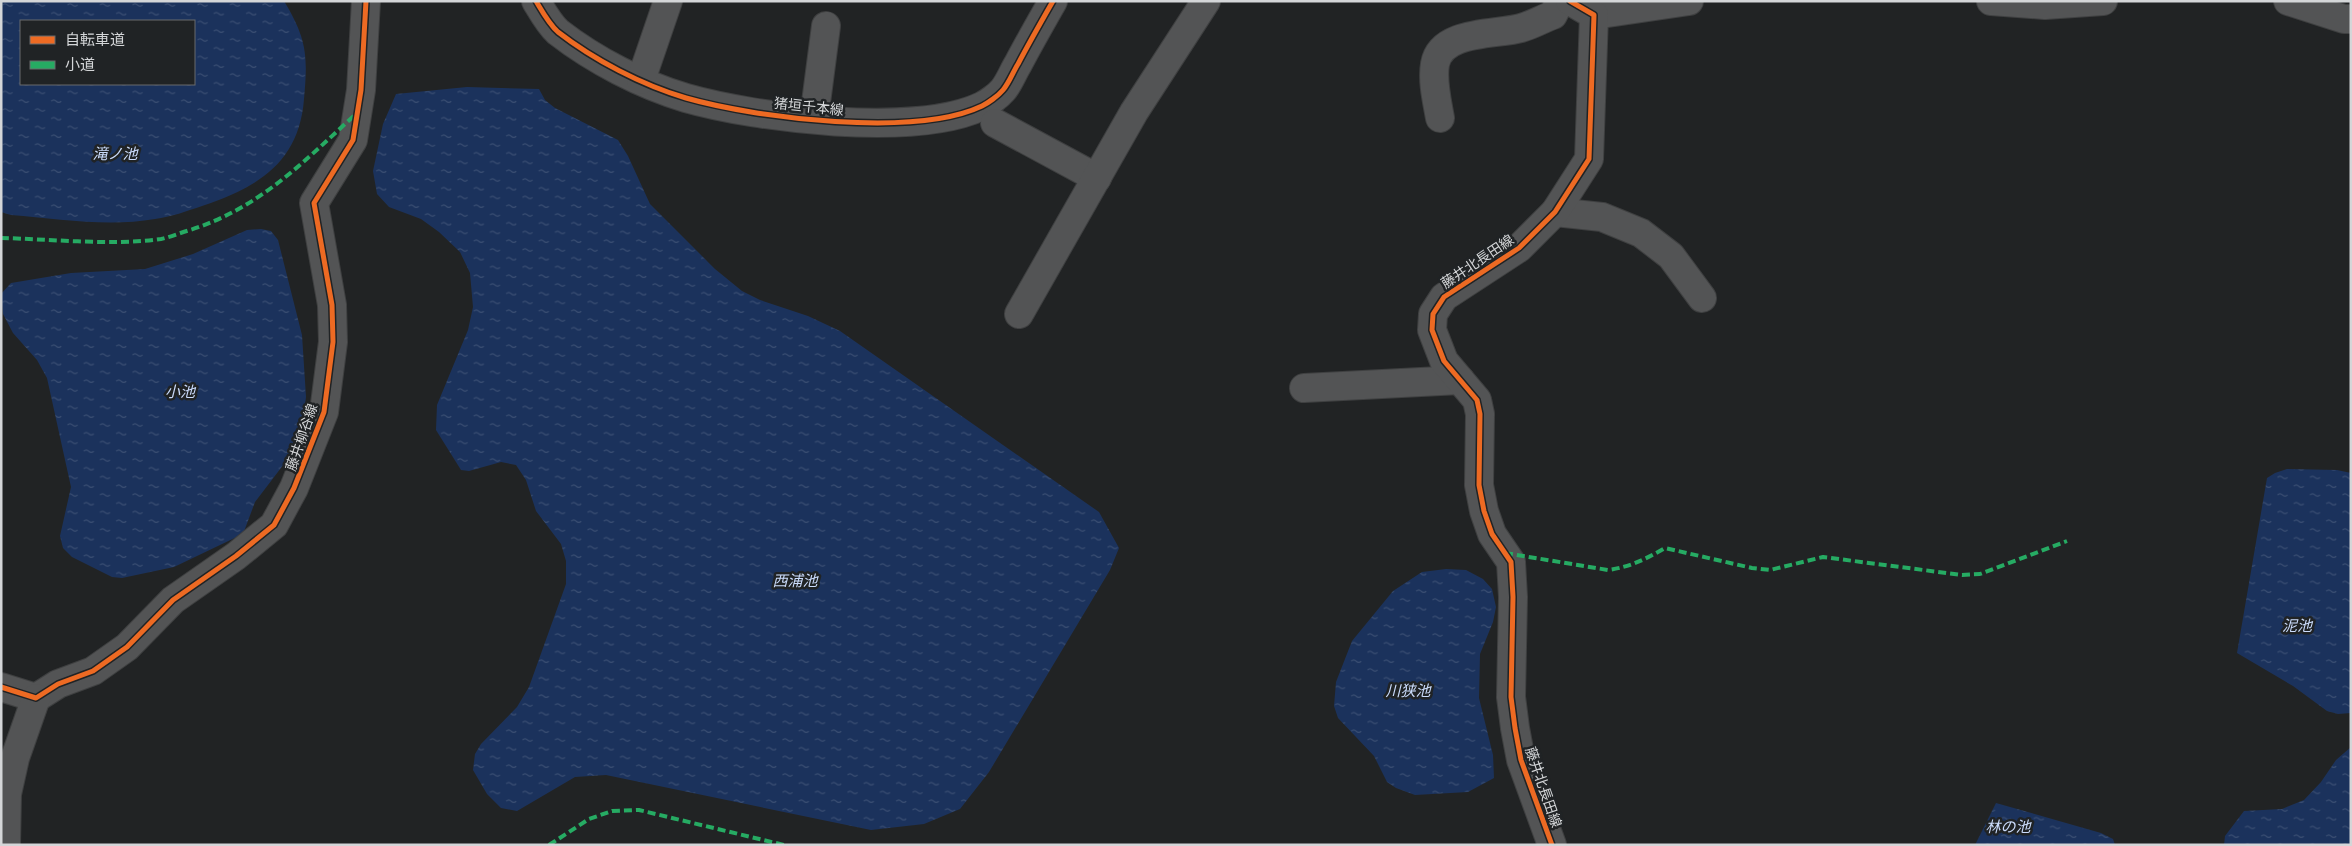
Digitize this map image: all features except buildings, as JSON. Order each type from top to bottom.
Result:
[{"type":"street","name":"藤井柳谷線","points":[[36,698],[58,684],[93,671],[127,647],[173,600],[236,556],[274,525],[294,488],[324,412],[333,342],[332,305],[314,203],[354,140],[361,90],[366,1]]},
{"type":"street","name":"猪垣千本線","points":[[536,1],[557,30],[602,61],[641,80],[693,99],[781,115],[855,122],[930,121],[957,115],[983,106],[1002,91],[1053,1]]},
{"type":"street","points":[[641,80],[668,1]]},
{"type":"street","points":[[1020,314],[1134,112],[1206,1]]},
{"type":"street","points":[[1440,118],[1435,81],[1435,63],[1444,47],[1460,38],[1520,28],[1553,15],[1560,1]]},
{"type":"street","points":[[1570,1],[1594,15],[1689,1]]},
{"type":"street","points":[[1991,1],[2045,5],[2104,1]]},
{"type":"street","points":[[2288,1],[2344,19],[2351,19]]},
{"type":"street","name":"藤井北長田線","points":[[1552,845],[1521,760],[1515,728],[1511,697],[1513,597],[1511,562],[1492,534],[1484,511],[1480,485],[1480,414],[1477,400],[1444,361],[1432,330],[1433,314],[1444,297],[1519,248],[1555,212],[1589,159],[1594,15]]},
{"type":"street","points":[[814,118],[826,26]]},
{"type":"street","points":[[995,123],[1097,178]]},
{"type":"street","points":[[1555,212],[1602,217],[1641,233],[1672,256],[1702,298]]},
{"type":"street","points":[[1304,388],[1460,380]]},
{"type":"street","points":[[1,687],[36,698],[15,758],[7,794],[6,845]]},
{"type":"water","name":"滝ノ池","points":[[1,1],[284,1],[292,14],[304,48],[306,71],[304,99],[294,140],[284,156],[258,181],[222,199],[179,214],[138,221],[83,222],[11,215],[1,212]]},
{"type":"water","name":"西浦池","points":[[467,87],[539,89],[545,100],[555,108],[618,140],[628,156],[650,204],[715,269],[742,291],[760,300],[808,316],[840,331],[1099,512],[1119,548],[1110,570],[989,772],[960,809],[924,824],[871,830],[606,775],[575,777],[517,811],[501,808],[487,794],[473,770],[475,754],[481,744],[517,707],[529,687],[566,584],[566,561],[561,544],[536,511],[526,480],[516,465],[501,462],[469,471],[461,470],[436,430],[437,405],[468,330],[473,307],[470,273],[460,252],[439,232],[421,219],[389,207],[377,194],[373,171],[383,124],[396,94]]},
{"type":"water","name":"小池","points":[[261,229],[271,231],[278,240],[302,335],[306,397],[300,443],[255,502],[243,534],[174,567],[122,578],[112,577],[72,557],[63,548],[60,536],[71,487],[47,378],[37,360],[13,333],[3,314],[1,294],[11,283],[71,273],[145,269],[193,254],[247,230]]},
{"type":"water","name":"泥池","points":[[2287,469],[2337,470],[2351,473],[2351,713],[2338,714],[2327,711],[2293,686],[2237,653],[2267,478]]},
{"type":"water","name":"川狭池","points":[[1446,569],[1466,570],[1483,579],[1492,589],[1496,607],[1493,622],[1480,654],[1479,698],[1493,755],[1494,778],[1468,792],[1415,795],[1396,788],[1387,782],[1374,756],[1338,718],[1334,706],[1336,682],[1352,641],[1393,591],[1422,572]]},
{"type":"water","points":[[2351,747],[2351,845],[2224,845],[2225,836],[2244,811],[2282,809],[2304,800],[2321,782],[2336,760]]},
{"type":"water","name":"林の池","points":[[1996,803],[2101,833],[2113,839],[2115,845],[1975,845]]},
{"type":"marked path","points":[[1,238],[123,242],[161,239],[190,230],[215,221],[259,196],[299,166],[356,114]]},
{"type":"marked path","points":[[1505,553],[1608,570],[1638,562],[1665,548],[1752,568],[1770,570],[1823,557],[1962,575],[1980,574],[2067,541]]},
{"type":"marked path","points":[[549,845],[589,819],[612,811],[639,810],[784,845]]},
{"type":"cycle path","points":[[1,687],[36,698],[58,684],[93,671],[127,647],[173,600],[236,556],[274,525],[294,488],[324,412],[333,342],[332,305],[314,203],[353,140],[361,90],[366,1]]},
{"type":"cycle path","points":[[536,1],[555,29],[572,42],[619,71],[669,93],[716,105],[793,118],[877,123],[917,121],[953,116],[982,106],[990,101],[1007,84],[1053,1]]},
{"type":"cycle path","points":[[1552,845],[1521,760],[1515,728],[1511,697],[1513,597],[1511,562],[1492,534],[1484,511],[1479,485],[1480,414],[1477,400],[1444,361],[1432,330],[1433,314],[1444,297],[1519,248],[1555,212],[1589,159],[1594,15],[1570,1]]}]
